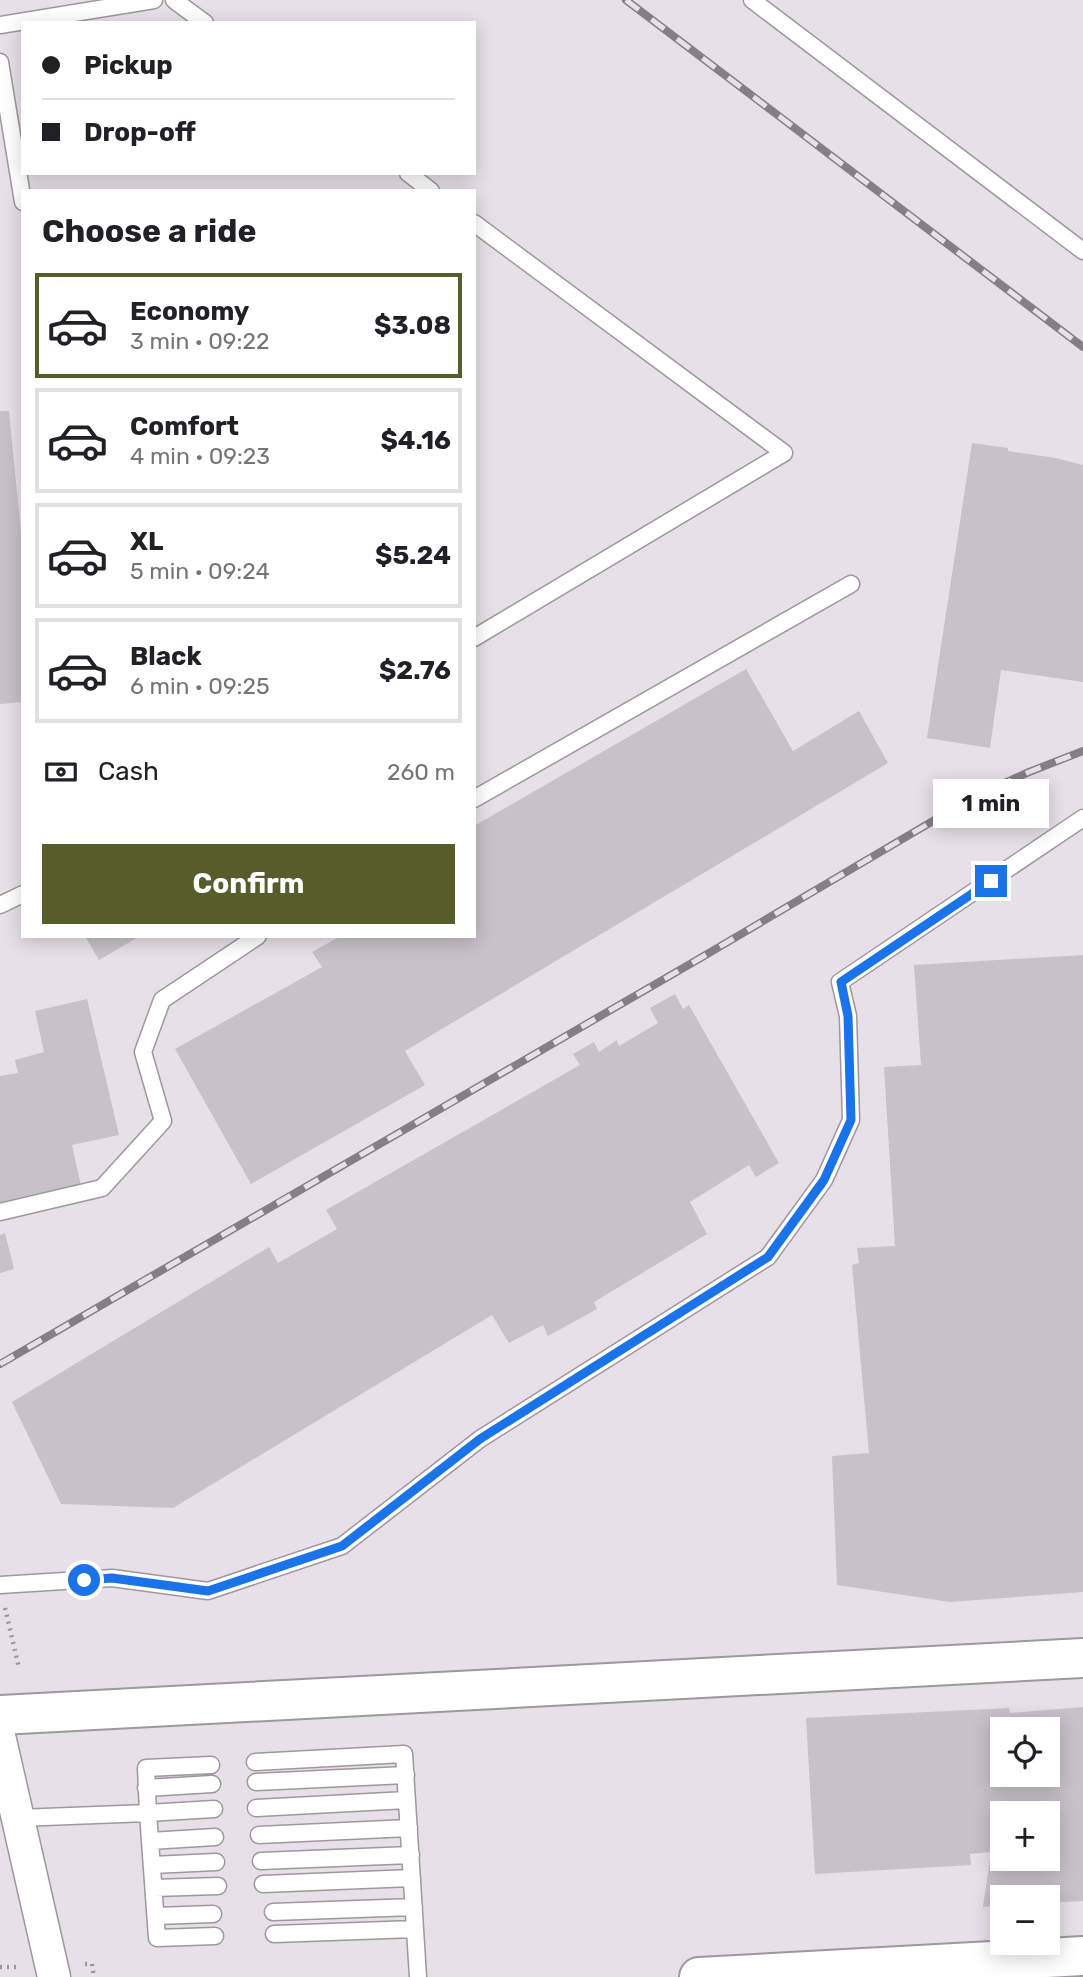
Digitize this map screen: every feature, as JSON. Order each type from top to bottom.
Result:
[{"type":"main road","points":[[0,1715],[1083,1658]]},
{"type":"main road","points":[[699,1977],[1083,1956]]},
{"type":"street","points":[[0,1740],[54,1977]]},
{"type":"lane","points":[[0,24],[154,0]]},
{"type":"lane","points":[[174,0],[202,21]]},
{"type":"lane","points":[[752,0],[1083,251]]},
{"type":"lane","points":[[0,62],[21,190]]},
{"type":"lane","points":[[411,175],[428,189]]},
{"type":"lane","points":[[476,224],[784,453],[476,637]]},
{"type":"lane","points":[[476,798],[851,584]]},
{"type":"lane","points":[[0,1585],[112,1578],[208,1591],[342,1546],[480,1439],[768,1257],[824,1180],[851,1120],[848,1016],[841,982],[1083,818]]},
{"type":"lane","points":[[0,905],[21,895]]},
{"type":"lane","points":[[0,1212],[102,1188],[163,1121],[143,1052],[162,1000],[255,938]]},
{"type":"lane","points":[[255,1762],[404,1754],[418,1977]]},
{"type":"lane","points":[[211,1765],[146,1768],[146,1788],[157,1938],[215,1936]]},
{"type":"lane","points":[[256,1782],[406,1775]]},
{"type":"lane","points":[[146,1788],[212,1784]]},
{"type":"lane","points":[[256,1808],[407,1801]]},
{"type":"lane","points":[[18,1818],[214,1809]]},
{"type":"lane","points":[[259,1835],[409,1828]]},
{"type":"lane","points":[[150,1841],[215,1838]]},
{"type":"lane","points":[[261,1861],[411,1855]]},
{"type":"lane","points":[[152,1865],[216,1862]]},
{"type":"lane","points":[[263,1884],[412,1878]]},
{"type":"lane","points":[[154,1888],[218,1885]]},
{"type":"lane","points":[[272,1912],[414,1906]]},
{"type":"lane","points":[[156,1916],[213,1914]]},
{"type":"lane","points":[[274,1934],[415,1929]]},
{"type":"path","points":[[0,1585],[19,1668]]},
{"type":"building","points":[[0,411],[9,411],[21,533],[21,702],[0,704]]},
{"type":"building","points":[[972,443],[1083,465],[1083,682],[1001,670],[990,748],[927,738]]},
{"type":"building","points":[[746,669],[793,751],[859,711],[888,763],[405,1051],[425,1085],[251,1184],[175,1049],[322,967],[312,952],[337,938],[476,938],[476,825]]},
{"type":"building","points":[[86,938],[137,938],[99,960]]},
{"type":"building","points":[[1083,955],[1083,1592],[950,1602],[837,1585],[832,1456],[869,1453],[852,1265],[859,1263],[857,1248],[895,1246],[884,1067],[921,1065],[914,965]]},
{"type":"building","points":[[675,994],[683,1009],[689,1005],[779,1163],[756,1177],[749,1165],[690,1202],[707,1234],[594,1302],[597,1309],[548,1336],[543,1325],[509,1343],[492,1315],[173,1508],[61,1504],[12,1402],[269,1247],[278,1263],[337,1229],[326,1210],[580,1065],[573,1054],[594,1042],[599,1052],[617,1040],[619,1046],[658,1023],[650,1008]]},
{"type":"building","points":[[87,999],[119,1135],[72,1145],[82,1190],[0,1206],[0,1076],[18,1073],[15,1060],[44,1052],[35,1011]]},
{"type":"building","points":[[5,1233],[14,1269],[0,1273],[0,1235]]},
{"type":"building","points":[[1083,1707],[1083,1901],[1060,1902],[1060,1885],[990,1885],[990,1906],[983,1907],[990,1859],[990,1871],[1060,1871],[1060,1801],[990,1801],[990,1852],[970,1854],[971,1865],[815,1874],[806,1718],[1009,1708],[1010,1713]]},
{"type":"railway","points":[[626,0],[1083,347]]},
{"type":"railway","points":[[0,1364],[972,798],[1083,751]]},
{"type":"route","points":[[84,1580],[112,1578],[208,1591],[342,1546],[480,1439],[768,1257],[824,1180],[851,1120],[848,1016],[841,982],[991,881]]}]
